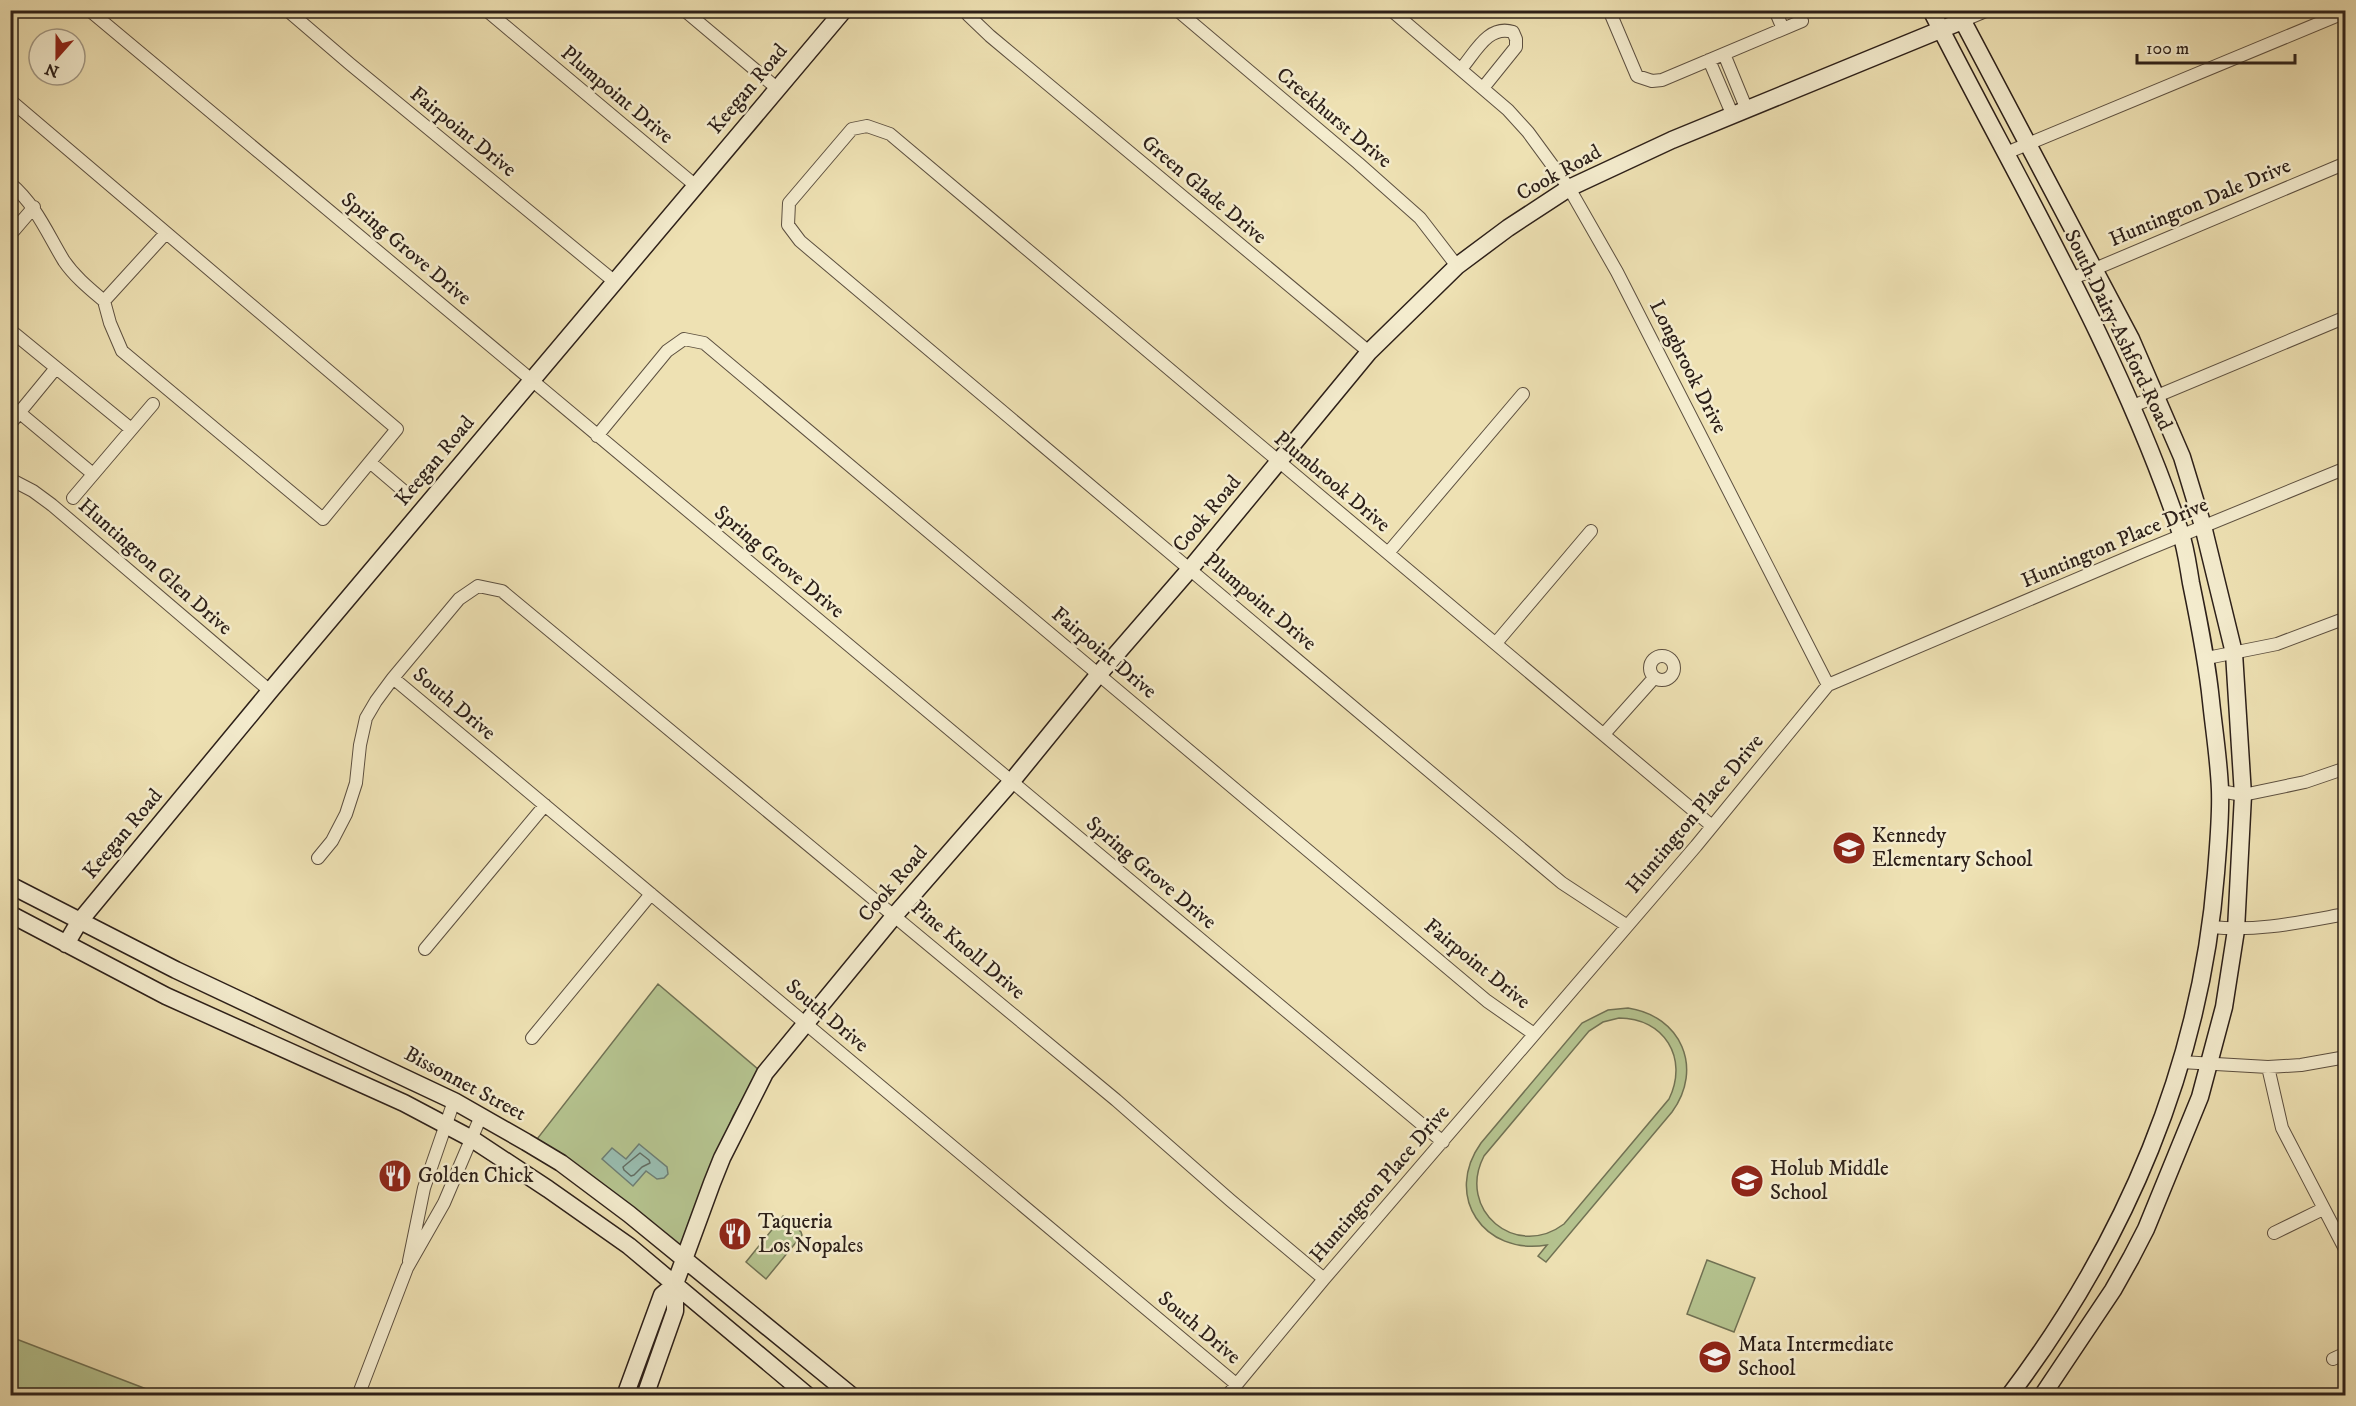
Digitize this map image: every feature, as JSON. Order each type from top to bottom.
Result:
[{"type":"main road","name":"Keegan Road","points":[[66,944],[79,922],[270,691],[844,10]]},
{"type":"main road","name":"South Dairy Ashford Road","points":[[1931,10],[2071,279],[2133,406],[2182,535],[2207,658],[2220,791],[2212,927],[2198,997],[2181,1062],[2144,1169],[2090,1277],[2042,1351],[2009,1395]]},
{"type":"main road","name":"Cook Road","points":[[645,1395],[675,1311],[675,1284],[684,1259],[722,1158],[765,1073],[895,915],[1012,781],[1099,674],[1190,569],[1369,352],[1457,266],[1508,228],[1569,188],[1672,140],[1941,30],[1960,16]]},
{"type":"main road","name":"South Dairy Ashford Road","points":[[1960,16],[2131,339],[2182,457],[2204,526],[2234,653],[2243,795],[2236,930],[2224,1007],[2200,1097],[2146,1229],[2113,1290],[2042,1395]]},
{"type":"main road","name":"Bissonnet Street","points":[[10,885],[176,970],[454,1101],[561,1163],[852,1395]]},
{"type":"main road","points":[[10,914],[166,996],[404,1103],[472,1139],[605,1229],[808,1395]]},
{"type":"main road","points":[[166,996],[176,970]]},
{"type":"main road","points":[[284,1050],[295,1026]]},
{"type":"main road","points":[[2090,1277],[2113,1290]]},
{"type":"main road","name":"Cook Road","points":[[624,1395],[662,1295],[675,1284]]},
{"type":"main road","points":[[789,1379],[806,1359]]},
{"type":"street","name":"Spring Grove Drive","points":[[89,10],[1443,1142]]},
{"type":"street","name":"Fairpoint Drive","points":[[287,10],[615,282]]},
{"type":"street","name":"Plumpoint Drive","points":[[486,10],[696,186]]},
{"type":"street","points":[[684,10],[778,89]]},
{"type":"street","name":"Green Glade Drive","points":[[968,10],[968,15],[1014,57],[1369,352]]},
{"type":"street","name":"Creekhurst Drive","points":[[1177,10],[1420,218],[1457,266]]},
{"type":"street","name":"Longbrook Drive","points":[[1391,10],[1483,88],[1528,132],[1569,188],[1617,272],[1828,685]]},
{"type":"street","points":[[1609,10],[1637,76],[1644,80],[1662,80],[1802,21]]},
{"type":"street","points":[[1775,10],[1784,29]]},
{"type":"street","name":"Cook Road","points":[[1960,16],[1988,10]]},
{"type":"street","points":[[2006,153],[2346,12]]},
{"type":"street","points":[[1461,69],[1490,34],[1504,29],[1512,32],[1516,39],[1516,47],[1483,88]]},
{"type":"street","points":[[1724,54],[1740,113]]},
{"type":"street","points":[[1709,60],[1740,113]]},
{"type":"street","points":[[10,100],[397,429],[323,519],[122,351],[110,323],[104,301],[80,281],[65,262],[34,207],[10,183]]},
{"type":"street","name":"Plumbrook Drive","points":[[846,280],[800,242],[788,225],[789,203],[852,129],[867,126],[890,134],[1278,463],[1712,826]]},
{"type":"street","name":"Huntington Dale Drive","points":[[2071,279],[2346,163]]},
{"type":"street","points":[[10,235],[34,207]]},
{"type":"street","points":[[104,301],[166,232]]},
{"type":"street","name":"Plumpoint Drive","points":[[846,280],[1562,883],[1626,925]]},
{"type":"street","points":[[2133,406],[2346,317]]},
{"type":"street","points":[[10,330],[131,429]]},
{"type":"street","name":"Fairpoint Drive","points":[[597,436],[667,351],[684,339],[704,343],[1487,1001],[1534,1034]]},
{"type":"street","points":[[10,424],[56,368]]},
{"type":"street","points":[[1388,553],[1523,394]]},
{"type":"street","points":[[73,498],[153,404]]},
{"type":"street","points":[[20,413],[93,474]]},
{"type":"street","points":[[371,463],[405,492]]},
{"type":"street","name":"Huntington Place Drive","points":[[1227,1395],[1712,826],[1828,685],[2346,468]]},
{"type":"street","name":"Huntington Glen Drive","points":[[10,479],[33,491],[52,505],[270,691]]},
{"type":"street","points":[[1496,643],[1591,531]]},
{"type":"street","name":"Pine Knoll Drive","points":[[318,858],[332,841],[349,804],[356,783],[360,745],[366,718],[393,678],[459,599],[478,586],[502,591],[895,915],[1116,1100],[1324,1279]]},
{"type":"street","points":[[2207,658],[2277,644],[2346,618]]},
{"type":"street","name":"South Drive","points":[[393,678],[1236,1384]]},
{"type":"street","points":[[1604,734],[1653,678]]},
{"type":"street","points":[[2220,791],[2243,795],[2305,782],[2346,768]]},
{"type":"street","points":[[425,949],[544,805]]},
{"type":"street","points":[[532,1038],[651,894]]},
{"type":"street","points":[[2212,927],[2236,930],[2298,923],[2346,914]]},
{"type":"street","points":[[2181,1062],[2268,1067],[2301,1065],[2346,1057]]},
{"type":"street","points":[[2268,1067],[2282,1128],[2346,1251]]},
{"type":"street","points":[[407,1268],[424,1188],[454,1101]]},
{"type":"street","points":[[358,1395],[407,1268],[444,1203],[481,1116]]},
{"type":"street","points":[[2274,1233],[2323,1209]]},
{"type":"street","points":[[2333,1359],[2346,1353]]},
{"type":"green space","points":[[658,984],[759,1070],[733,1116],[680,1248],[537,1139]]},
{"type":"green space","points":[[1628,1008],[1662,1021],[1674,1033],[1682,1046],[1686,1062],[1686,1078],[1681,1095],[1672,1112],[1546,1262],[1538,1256],[1547,1245],[1525,1246],[1505,1241],[1488,1232],[1476,1218],[1469,1201],[1466,1183],[1470,1163],[1481,1143],[1582,1023],[1608,1010]],"holes":[[[1619,1018],[1649,1025],[1660,1033],[1674,1055],[1676,1069],[1669,1099],[1564,1224],[1546,1234],[1527,1236],[1510,1233],[1496,1224],[1484,1211],[1478,1194],[1477,1176],[1484,1156],[1589,1031],[1603,1022]]]},
{"type":"green space","points":[[783,1216],[802,1235],[766,1279],[746,1262]]},
{"type":"green space","points":[[1707,1260],[1755,1278],[1734,1332],[1687,1314]]},
{"type":"green space","points":[[11,1337],[162,1395],[11,1395]]},
{"type":"water","points":[[639,1144],[667,1167],[668,1174],[664,1178],[657,1179],[646,1171],[633,1186],[602,1159],[612,1148],[626,1159]]},
{"type":"place","name":"Kennedy Elementary School","points":[[1849,848]]},
{"type":"place","name":"Golden Chick","points":[[395,1176]]},
{"type":"place","name":"Holub Middle School","points":[[1747,1181]]},
{"type":"place","name":"Taqueria Los Nopales","points":[[735,1234]]},
{"type":"place","name":"Mata Intermediate School","points":[[1715,1357]]}]
